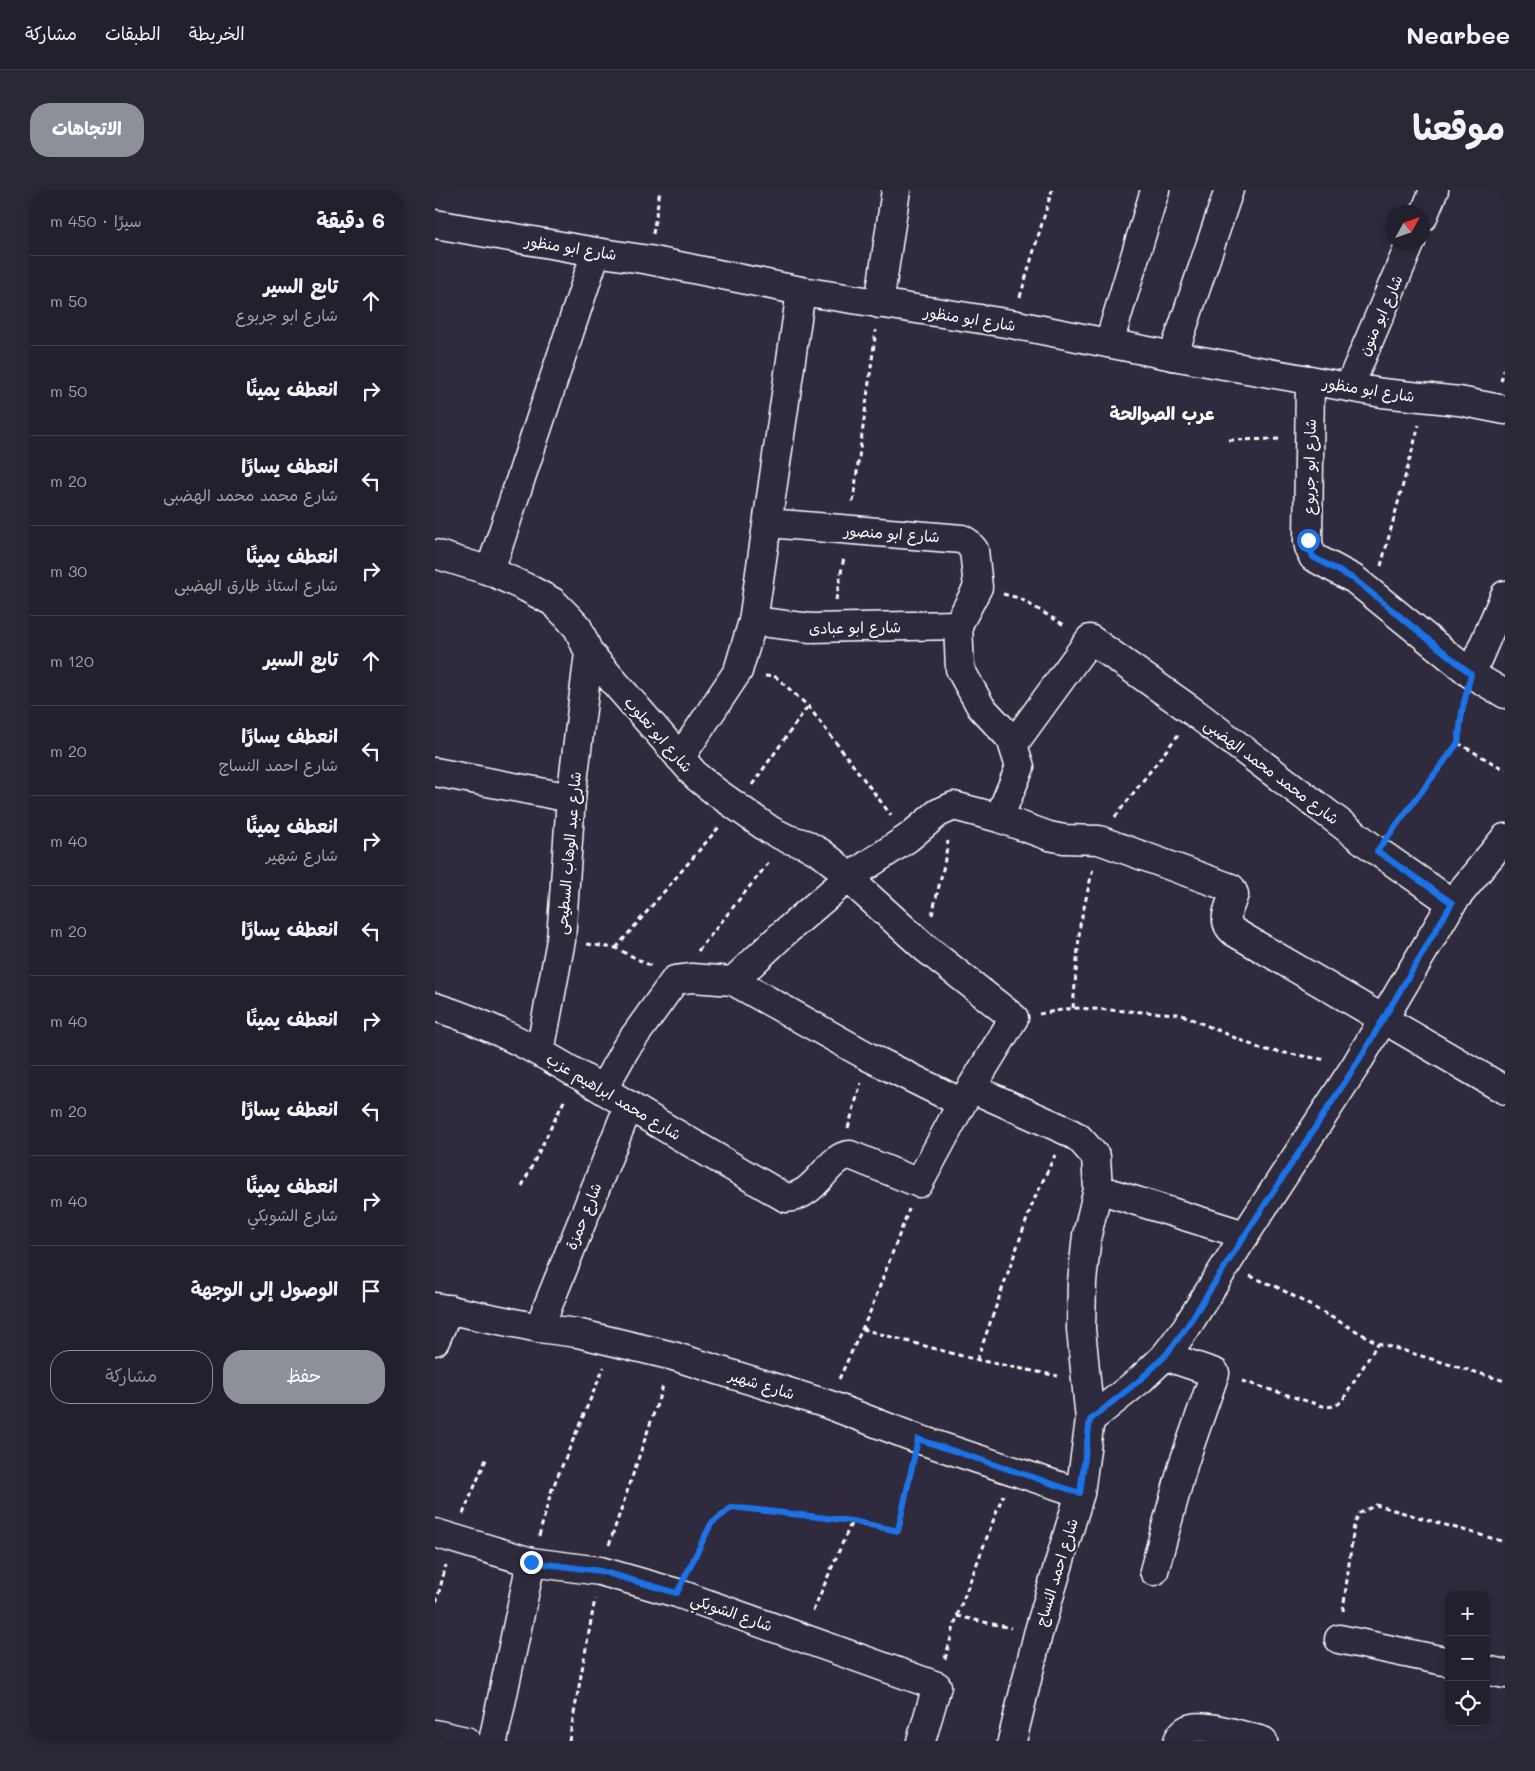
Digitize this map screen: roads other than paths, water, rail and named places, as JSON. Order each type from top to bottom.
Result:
[{"type":"street","points":[[879,304],[896,190]]},
{"type":"street","points":[[1109,343],[1155,190]]},
{"type":"street","points":[[1173,356],[1229,190]]},
{"type":"street","points":[[1428,205],[1434,190]]},
{"type":"street","name":"شارع ابو منظور","points":[[435,224],[649,260],[801,291],[1012,324],[1173,356],[1349,387],[1459,401],[1505,410]]},
{"type":"street","name":"شارع ابو منون","points":[[1349,387],[1408,250]]},
{"type":"street","points":[[490,571],[596,252]]},
{"type":"street","points":[[679,758],[738,671],[753,621],[801,291]]},
{"type":"street","name":"شارع ابو جربوع","points":[[1310,380],[1308,540],[1310,552],[1318,560],[1345,573],[1373,594],[1471,674],[1505,694]]},
{"type":"street","name":"شارع ابو منصور","points":[[768,523],[962,539],[973,550],[978,587],[958,625]]},
{"type":"street","name":"شارع ابو تعلوب","points":[[435,554],[490,571],[553,602],[578,628],[589,653],[679,758],[697,776],[769,830],[788,839],[805,844],[821,853],[924,947],[1014,1018],[967,1096]]},
{"type":"street","points":[[1471,674],[1505,595]]},
{"type":"street","name":"شارع ابو عبادى","points":[[753,621],[795,627],[831,628],[958,625]]},
{"type":"street","points":[[958,625],[960,669],[981,707],[1014,742],[1013,749],[1019,761],[1020,767],[999,818]]},
{"type":"street","name":"شارع محمد محمد الهضبى","points":[[1014,742],[1090,639],[1195,713],[1377,851],[1452,903]]},
{"type":"street","name":"شارع عبد الوهاب السطيحى","points":[[540,1052],[561,940],[571,798],[589,653]]},
{"type":"street","points":[[435,772],[571,798]]},
{"type":"street","points":[[603,1089],[626,1048],[675,980],[692,978],[733,981],[784,933],[848,878],[908,838],[938,814],[954,806],[999,818],[1049,836],[1064,839],[1099,840],[1231,888],[1234,896],[1226,915],[1227,925],[1230,929],[1505,1090]]},
{"type":"street","points":[[1090,1420],[1141,1379],[1165,1356],[1186,1328],[1356,1065],[1452,903],[1505,838]]},
{"type":"street","name":"شارع احمد النساج","points":[[733,981],[869,1057],[967,1096],[1067,1131],[1079,1138],[1096,1158],[1098,1189],[1087,1235],[1082,1282],[1081,1329],[1090,1420],[1080,1493],[1038,1634],[1012,1741]]},
{"type":"street","name":"شارع محمد ابراهيم عزب","points":[[435,1007],[496,1029],[540,1052],[786,1198],[795,1198],[804,1194],[838,1159],[846,1155],[919,1183],[967,1096]]},
{"type":"street","name":"شارع حمزة","points":[[539,1328],[629,1105]]},
{"type":"street","points":[[1098,1189],[1245,1235]]},
{"type":"street","points":[[435,1341],[442,1308]]},
{"type":"street","name":"شارع شهير","points":[[442,1308],[615,1341],[673,1356],[827,1404],[918,1439],[1080,1493]]},
{"type":"street","points":[[1154,1571],[1184,1462],[1215,1373],[1165,1356]]},
{"type":"street","name":"شارع الشوبكي","points":[[435,1533],[531,1562],[600,1571],[677,1593],[937,1686],[921,1741]]},
{"type":"street","points":[[493,1741],[531,1562]]},
{"type":"street","points":[[1339,1639],[1445,1661]]},
{"type":"street","points":[[1490,1671],[1505,1674]]},
{"type":"street","points":[[1178,1741],[1184,1732],[1191,1728],[1203,1727],[1263,1741]]},
{"type":"street","points":[[435,1734],[466,1741]]},
{"type":"district","name":"عرب الصوالحة","points":[[1162,413]]}]
